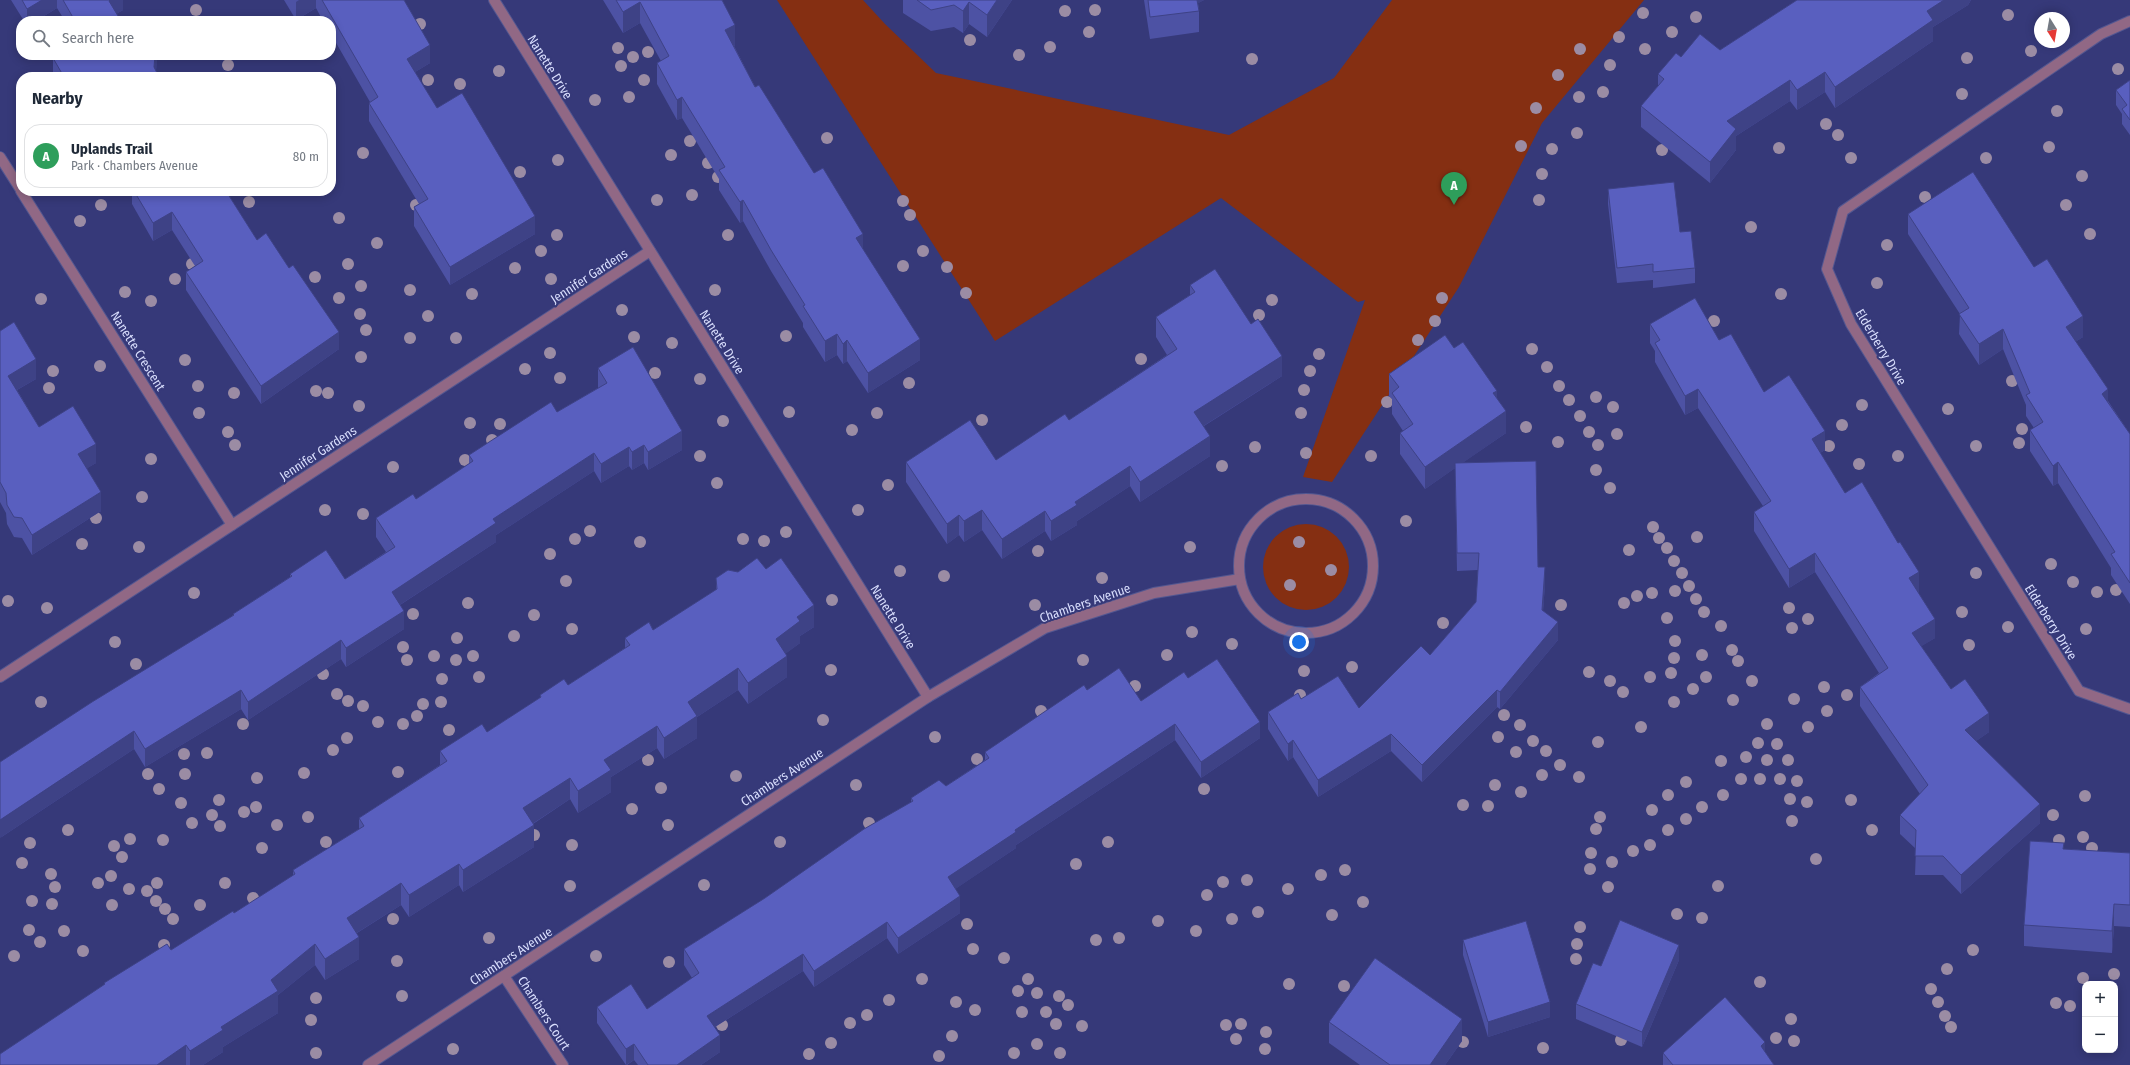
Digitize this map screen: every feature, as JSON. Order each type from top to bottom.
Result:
[{"type":"street","name":"Nanette Drive","points":[[494,0],[928,697]]},
{"type":"street","name":"Elderberry Drive","points":[[2130,21],[2101,34],[1843,211],[1827,269],[1851,324],[2079,691],[2130,709]]},
{"type":"street","name":"Nanette Crescent","points":[[0,157],[16,183]]},
{"type":"street","name":"Nanette Crescent","points":[[24,196],[232,525]]},
{"type":"street","name":"Jennifer Gardens","points":[[0,677],[650,251]]},
{"type":"street","points":[[1300,499],[1322,501],[1343,509],[1359,524],[1370,543],[1374,565],[1371,587],[1361,607],[1345,622],[1324,632],[1302,634],[1281,629],[1262,617],[1248,600],[1240,579],[1239,557],[1246,536],[1260,518],[1278,505],[1300,499]]},
{"type":"street","name":"Chambers Avenue","points":[[368,1065],[928,697],[1045,628],[1154,593],[1240,579]]},
{"type":"street","name":"Chambers Court","points":[[504,976],[563,1065]]},
{"type":"shaded area","points":[[777,0],[863,0],[885,24],[936,73],[1229,135],[1334,78],[1392,0],[1644,0],[1542,123],[1459,287],[1332,482],[1303,477],[1365,300],[1358,302],[1221,198],[995,341]]},
{"type":"shaded area","points":[[1306,524],[1322,527],[1330,531],[1342,543],[1346,551],[1349,567],[1346,583],[1342,591],[1330,603],[1322,607],[1306,610],[1290,607],[1282,603],[1270,591],[1266,583],[1263,567],[1266,551],[1270,543],[1282,531],[1290,527]]},
{"type":"building","points":[[22,0],[42,0],[27,9]]},
{"type":"building","points":[[63,0],[110,0],[109,1],[118,16],[72,16]]},
{"type":"building","points":[[322,0],[404,0],[430,45],[407,59],[437,108],[462,93],[535,216],[450,267],[414,207],[428,199],[369,103],[378,97],[336,24],[336,16],[331,16]]},
{"type":"building","points":[[616,0],[722,0],[735,25],[725,30],[755,87],[759,85],[814,173],[823,168],[863,234],[856,238],[920,339],[868,373],[847,340],[843,344],[837,334],[825,341],[803,306],[805,305],[771,250],[743,200],[740,202],[719,170],[725,167],[682,97],[677,100],[657,63],[669,56],[640,2],[623,12]]},
{"type":"building","points":[[917,0],[997,0],[987,15],[969,2],[963,11],[954,5],[931,10]]},
{"type":"building","points":[[1148,0],[1197,0],[1199,11],[1150,17]]},
{"type":"building","points":[[1797,0],[1944,0],[1927,11],[1933,20],[1835,87],[1825,72],[1797,90],[1790,80],[1727,121],[1736,129],[1710,162],[1641,106],[1664,79],[1658,74],[1676,53],[1681,57],[1700,34],[1720,50]]},
{"type":"building","points":[[54,60],[155,60],[154,67],[156,72],[61,72]]},
{"type":"building","points":[[2130,80],[2130,120],[2122,109],[2127,105],[2116,90]]},
{"type":"building","points":[[1973,172],[2034,267],[2047,259],[2083,316],[2066,327],[2108,389],[2102,394],[2130,434],[2130,583],[2111,554],[2115,552],[2058,462],[2053,466],[2030,430],[2043,422],[2026,395],[2030,393],[2003,329],[1979,344],[1959,314],[1969,308],[1908,214]]},
{"type":"building","points":[[1674,182],[1680,232],[1691,231],[1695,268],[1653,272],[1653,264],[1617,268],[1608,189]]},
{"type":"building","points":[[137,196],[229,196],[257,240],[266,233],[289,268],[293,265],[339,332],[261,386],[186,272],[203,261],[172,212],[153,223]]},
{"type":"building","points":[[1215,269],[1251,324],[1258,319],[1282,356],[1194,412],[1210,436],[1140,482],[1130,466],[1075,502],[1077,505],[1051,521],[1045,511],[1002,539],[982,510],[964,521],[959,515],[947,524],[906,462],[970,420],[996,460],[1065,414],[1069,420],[1177,349],[1156,317],[1195,292],[1190,285]]},
{"type":"building","points":[[1695,298],[1719,340],[1731,334],[1764,392],[1789,375],[1825,431],[1812,439],[1845,493],[1862,482],[1898,543],[1900,542],[1919,572],[1909,578],[1935,619],[1912,633],[1951,689],[1965,679],[1989,713],[1965,730],[2040,804],[1961,875],[1943,856],[1915,856],[1916,830],[1900,815],[1928,785],[1860,687],[1888,668],[1815,553],[1789,569],[1754,512],[1771,501],[1698,389],[1685,396],[1655,343],[1660,340],[1650,324]]},
{"type":"building","points":[[14,322],[36,359],[8,376],[39,427],[73,406],[96,444],[78,454],[101,492],[32,535],[22,518],[14,517],[7,505],[6,493],[0,482],[0,331]]},
{"type":"building","points":[[1445,335],[1454,348],[1463,342],[1497,391],[1493,393],[1506,411],[1425,467],[1400,433],[1413,424],[1392,393],[1399,387],[1389,374]]},
{"type":"building","points":[[633,347],[682,431],[648,452],[644,445],[632,452],[629,447],[601,464],[594,453],[493,519],[496,523],[392,592],[404,611],[346,648],[341,640],[248,702],[241,690],[145,749],[134,731],[0,820],[0,762],[92,702],[234,615],[233,614],[292,576],[290,574],[326,550],[345,579],[395,547],[376,518],[413,494],[416,499],[473,461],[469,455],[551,402],[557,412],[607,383],[598,368]]},
{"type":"building","points":[[1536,461],[1538,567],[1545,567],[1542,610],[1558,622],[1500,692],[1497,690],[1422,765],[1391,734],[1318,780],[1293,740],[1288,744],[1268,712],[1298,693],[1301,699],[1338,676],[1359,708],[1421,646],[1430,655],[1476,602],[1479,553],[1457,553],[1455,463]]},
{"type":"building","points":[[757,558],[766,569],[781,558],[814,605],[797,617],[800,621],[776,639],[787,656],[748,683],[738,668],[688,702],[697,716],[664,738],[657,726],[604,760],[611,770],[578,791],[570,778],[523,808],[534,825],[463,870],[459,864],[409,895],[401,883],[347,918],[359,937],[325,959],[315,944],[271,980],[278,991],[221,1027],[223,1030],[190,1051],[186,1045],[157,1065],[0,1065],[0,1054],[105,984],[104,983],[167,944],[171,950],[233,911],[234,913],[295,874],[293,870],[364,826],[359,818],[447,761],[440,751],[482,724],[487,732],[541,697],[540,695],[564,679],[568,685],[630,645],[625,638],[649,622],[653,630],[717,589],[716,578],[728,570],[738,572]]},
{"type":"building","points":[[1217,659],[1260,722],[1201,762],[1175,724],[1015,830],[1016,832],[948,877],[960,896],[898,938],[887,922],[814,971],[803,954],[707,1016],[720,1035],[677,1065],[648,1065],[634,1044],[626,1049],[597,1007],[631,984],[647,1009],[699,973],[684,949],[765,898],[864,829],[913,801],[911,798],[939,780],[946,786],[989,758],[985,752],[1084,685],[1087,690],[1119,668],[1141,701],[1184,672],[1188,678]]},
{"type":"building","points":[[2030,841],[2064,843],[2063,849],[2130,853],[2130,905],[2114,904],[2112,931],[2024,925]]},
{"type":"building","points":[[1620,920],[1679,945],[1642,1032],[1576,1004],[1593,963],[1601,966]]},
{"type":"building","points":[[1526,921],[1550,1002],[1488,1022],[1463,940]]},
{"type":"building","points":[[1375,958],[1462,1019],[1430,1065],[1390,1065],[1329,1022]]},
{"type":"building","points":[[1725,997],[1765,1042],[1761,1046],[1774,1065],[1673,1065],[1663,1053]]},
{"type":"place","name":"Uplands Trail","points":[[1454,205]]}]
